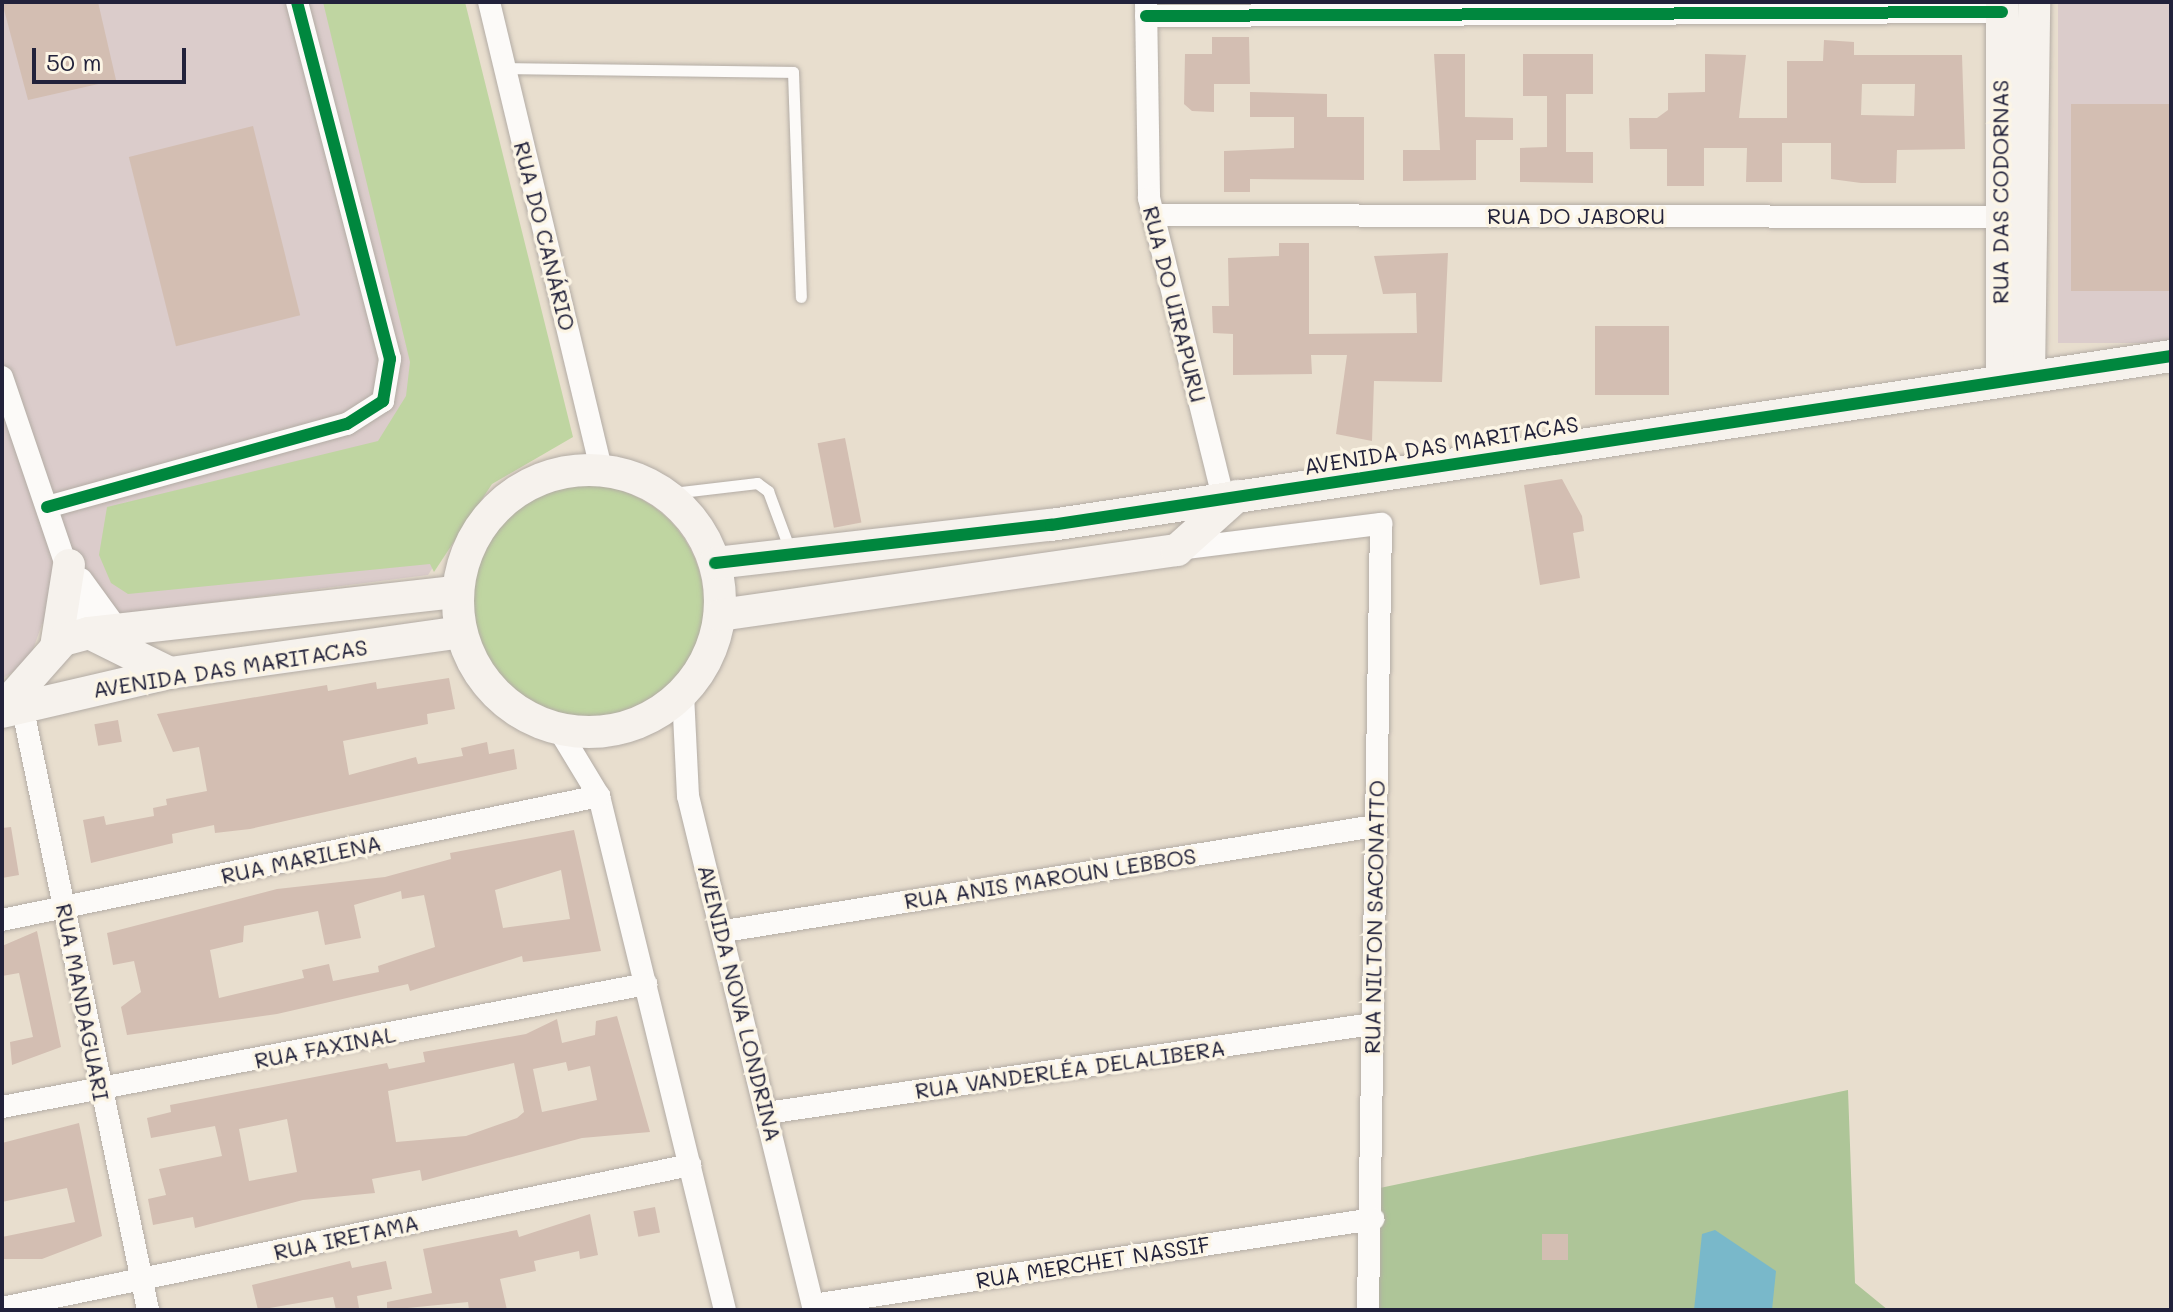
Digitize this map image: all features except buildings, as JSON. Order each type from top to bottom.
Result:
[{"type":"street","points":[[47,507],[347,424],[383,401],[390,359],[297,2]]},
{"type":"street","name":"RUA DO CANÁRIO","points":[[489,2],[602,471]]},
{"type":"street","name":"RUA DAS CODORNAS","points":[[2016,379],[2034,76],[2034,2]]},
{"type":"street","points":[[1146,9],[2002,7]]},
{"type":"street","name":"RUA DAS CODORNAS","points":[[2002,7],[1998,217],[2016,379]]},
{"type":"street","name":"RUA DO UIRAPURU","points":[[1146,9],[1153,215],[1229,500]]},
{"type":"street","points":[[1999,76],[2034,76]]},
{"type":"street","name":"RUA DO JABORU","points":[[1153,215],[1998,217]]},
{"type":"street","name":"AVENIDA DAS MARITACAS","points":[[715,563],[908,544],[1229,500],[2171,356]]},
{"type":"street","points":[[2,377],[66,555],[104,631],[170,673]]},
{"type":"street","points":[[602,471],[664,494],[695,524],[715,563],[720,615],[702,670],[683,694],[625,728],[559,730],[503,702],[481,678],[461,632],[457,592],[462,562],[493,511],[543,478],[602,471]]},
{"type":"street","points":[[720,615],[1177,550],[1229,500]]},
{"type":"street","name":"RUA NILTON SACONATTO","points":[[1177,550],[1381,524],[1372,1024],[1373,1219],[1368,1310]]},
{"type":"street","points":[[908,544],[915,587]]},
{"type":"street","points":[[12,705],[56,647],[66,555]]},
{"type":"street","name":"AVENIDA DAS MARITACAS","points":[[56,647],[104,631],[457,592]]},
{"type":"street","name":"AVENIDA DAS MARITACAS","points":[[12,705],[170,673],[461,632]]},
{"type":"street","name":"AVENIDA NOVA LONDRINA","points":[[683,694],[688,796],[725,931],[813,1308]]},
{"type":"street","name":"RUA MANDAGUARI","points":[[12,705],[64,909],[148,1310]]},
{"type":"street","points":[[559,730],[599,796],[725,1310]]},
{"type":"street","name":"RUA MARILENA","points":[[2,920],[599,796]]},
{"type":"street","name":"RUA ANIS MAROUN LEBBOS","points":[[725,931],[1375,826]]},
{"type":"street","name":"RUA FAXINAL","points":[[2,1107],[100,1091],[646,984]]},
{"type":"street","name":"RUA VANDERLÉA DELALIBERA","points":[[767,1113],[1372,1024]]},
{"type":"street","name":"RUA IRETAMA","points":[[2,1308],[690,1165]]},
{"type":"street","name":"RUA MERCHET NASSIF","points":[[813,1308],[1373,1219]]},
{"type":"lane","points":[[505,68],[793,72],[801,297]]},
{"type":"lane","points":[[664,494],[757,483],[768,491],[793,557]]},
{"type":"shaded area","points":[[2,2],[384,2],[469,511],[428,575],[42,624],[29,661],[2,679]]},
{"type":"shaded area","points":[[2058,2],[2171,2],[2171,343],[2058,343]]},
{"type":"green space","points":[[323,2],[465,2],[573,437],[492,484],[434,572],[430,564],[128,594],[111,583],[99,555],[107,507],[378,441],[406,396],[410,362]]},
{"type":"green space","points":[[585,485],[608,487],[631,494],[669,520],[695,558],[702,581],[702,627],[695,650],[669,688],[631,714],[608,721],[585,723],[562,721],[539,714],[501,688],[475,650],[468,627],[466,604],[468,581],[475,558],[501,520],[539,494],[562,487]]},
{"type":"green space","points":[[1848,1090],[1855,1283],[1888,1310],[1373,1310],[1375,1189]]},
{"type":"water","points":[[1715,1230],[1776,1271],[1772,1310],[1694,1310],[1702,1234]]},
{"type":"cycle path","points":[[47,507],[347,424],[383,401],[390,359],[297,2]]},
{"type":"cycle path","points":[[1146,16],[2002,12]]},
{"type":"cycle path","points":[[715,563],[1051,525],[2171,356]]}]
